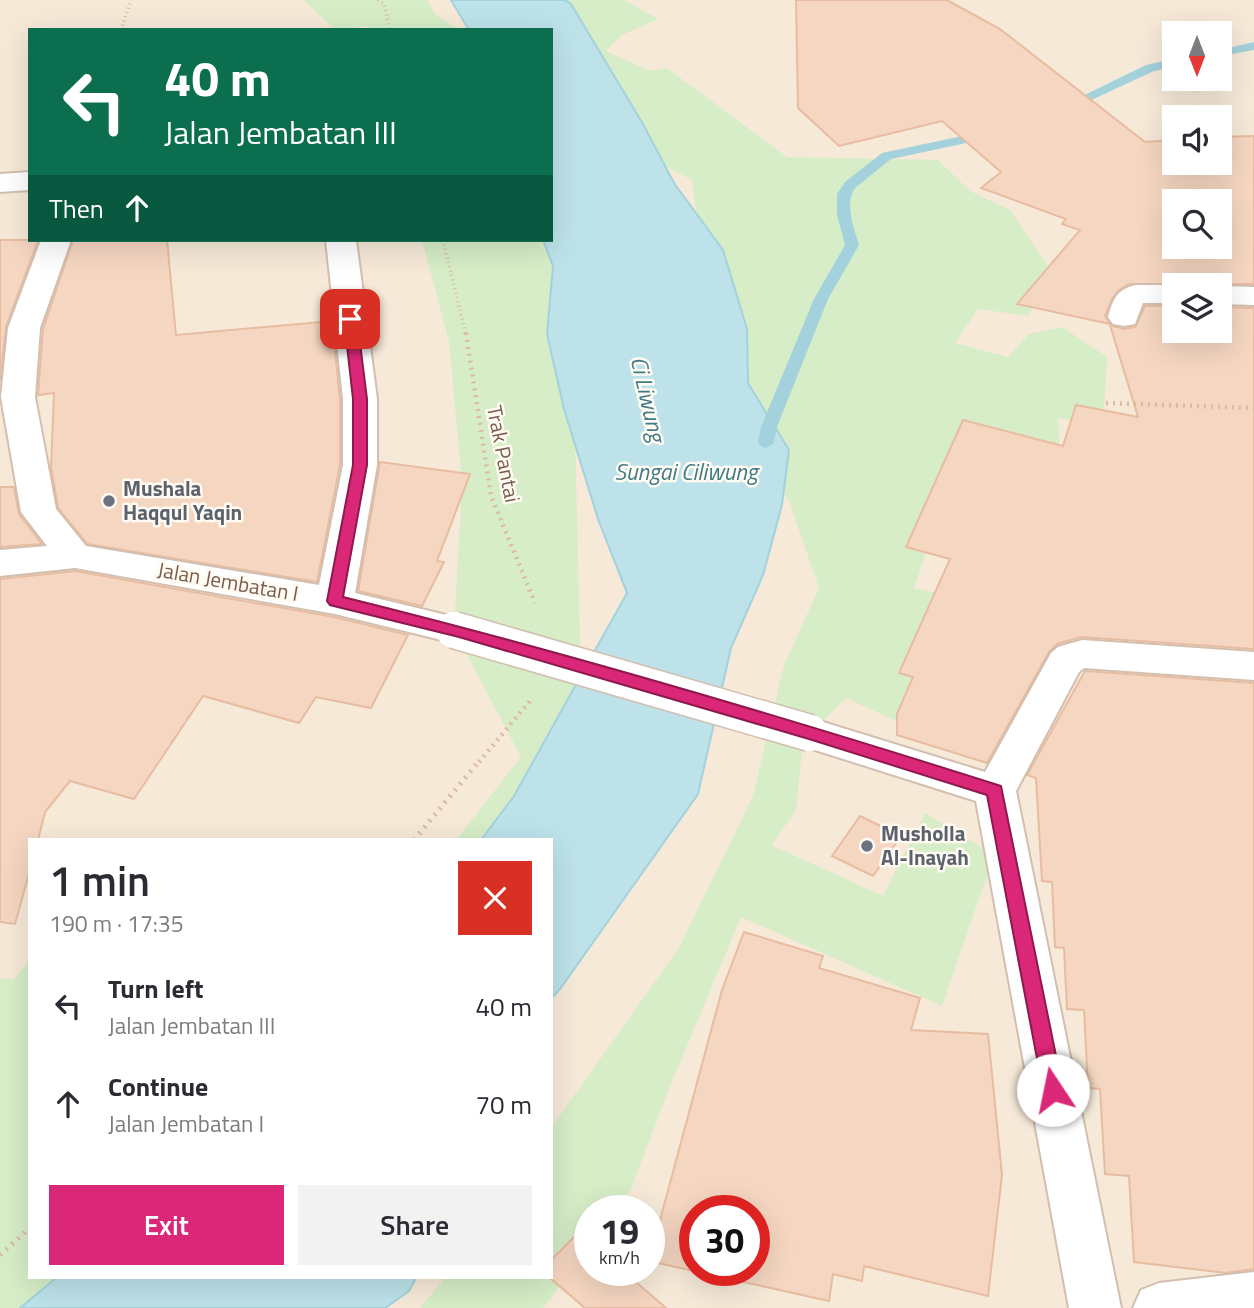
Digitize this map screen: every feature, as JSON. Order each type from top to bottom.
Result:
[{"type":"street","points":[[0,183],[28,181]]},
{"type":"street","points":[[55,242],[24,328],[18,397],[39,512],[75,556]]},
{"type":"street","points":[[335,601],[360,465],[360,399],[341,242]]},
{"type":"street","points":[[1124,317],[1128,300],[1136,294],[1162,294]]},
{"type":"street","points":[[1232,295],[1254,296]]},
{"type":"street","name":"Jalan Jembatan I","points":[[0,563],[75,556],[335,601],[454,630],[810,733],[995,791]]},
{"type":"street","points":[[1095,1308],[995,791],[1065,663],[1072,657],[1107,654],[1254,666]]},
{"type":"street","points":[[1160,1308],[1254,1297]]},
{"type":"path","points":[[122,28],[131,0]]},
{"type":"path","points":[[378,0],[384,4],[390,28]]},
{"type":"path","name":"Trak Pantai","points":[[443,242],[467,339],[491,496],[535,605]]},
{"type":"path","points":[[1107,403],[1254,408]]},
{"type":"path","points":[[416,838],[534,697]]},
{"type":"path","points":[[0,1255],[28,1230]]},
{"type":"shaded area","points":[[0,0],[1254,0],[1254,1308],[0,1308]]},
{"type":"green space","points":[[303,0],[427,0],[436,15],[456,28],[368,26],[334,28]]},
{"type":"green space","points":[[539,0],[624,0],[658,19],[622,35],[606,51],[650,71],[667,68],[787,157],[938,160],[970,191],[1010,210],[1051,271],[1028,316],[978,309],[955,343],[1008,357],[1029,334],[1062,327],[1107,357],[1103,425],[1058,418],[1060,453],[933,532],[914,588],[968,599],[901,723],[846,698],[803,741],[796,811],[771,845],[883,896],[925,813],[994,855],[942,1006],[741,917],[668,1091],[631,1189],[627,1195],[574,1195],[574,1267],[543,1308],[420,1308],[444,1279],[553,1279],[553,1125],[679,948],[753,796],[784,665],[819,588],[789,501],[714,415],[708,303],[692,180],[626,146]]},
{"type":"green space","points":[[423,242],[551,242],[574,392],[581,682],[534,838],[458,838],[521,757],[454,630],[462,483],[449,341]]},
{"type":"green space","points":[[28,962],[28,1279],[158,1279],[119,1308],[0,1308],[0,978],[13,980]]},
{"type":"water","name":"Sungai Ciliwung","points":[[451,0],[565,0],[571,4],[643,124],[674,183],[723,250],[747,329],[748,383],[789,450],[782,505],[763,575],[731,648],[698,794],[553,997],[553,838],[482,838],[514,796],[627,593],[598,519],[564,409],[547,334],[553,266],[544,242],[553,242],[553,28],[468,28]]},
{"type":"water","points":[[55,1279],[415,1279],[409,1291],[385,1308],[20,1308]]},
{"type":"building","points":[[796,0],[947,0],[1000,29],[1145,142],[1162,141],[1162,175],[1232,175],[1232,137],[1254,136],[1254,284],[1232,284],[1232,273],[1162,273],[1162,284],[1129,284],[1119,290],[1105,316],[1110,324],[1017,304],[1080,230],[1062,224],[1066,219],[981,188],[1001,172],[942,121],[839,146],[798,108]]},
{"type":"building","points":[[0,240],[37,242],[6,327],[0,381]]},
{"type":"building","points":[[72,242],[167,242],[176,335],[332,321],[340,399],[340,465],[317,582],[87,544],[58,508],[51,467],[54,393],[38,395],[43,329]]},
{"type":"building","points":[[1145,306],[1162,306],[1162,343],[1232,343],[1232,307],[1254,308],[1254,649],[1081,637],[1057,644],[1049,652],[987,763],[897,735],[897,714],[913,677],[899,673],[950,559],[906,547],[963,420],[1063,446],[1076,405],[1138,417],[1110,325],[1124,329],[1135,327]]},
{"type":"building","points":[[380,462],[470,474],[437,561],[444,562],[422,606],[358,591]]},
{"type":"building","points":[[0,487],[14,487],[19,514],[42,544],[0,547]]},
{"type":"building","points":[[75,571],[334,617],[408,635],[371,708],[316,697],[299,723],[203,696],[134,799],[70,781],[45,812],[38,838],[28,838],[28,877],[15,924],[0,922],[0,579]]},
{"type":"building","points":[[1085,671],[1254,683],[1254,1269],[1226,1273],[1134,1262],[1129,1176],[1105,1174],[1100,1089],[1088,1088],[1084,1010],[1067,1009],[1064,948],[1055,947],[1052,882],[1042,881],[1036,778],[1027,775]]},
{"type":"building","name":"Musholla Al-Inayah","points":[[860,816],[901,836],[873,876],[832,856]]},
{"type":"building","points":[[744,932],[823,956],[819,968],[920,998],[911,1030],[988,1034],[1002,1175],[988,1296],[864,1266],[862,1281],[833,1274],[829,1301],[762,1286],[770,1286],[770,1195],[679,1195],[679,1268],[665,1265],[665,1202],[722,990]]},
{"type":"building","points":[[574,1237],[574,1286],[641,1286],[666,1308],[585,1308],[553,1279],[553,1258]]},
{"type":"waterway","points":[[1232,51],[1254,46]]},
{"type":"waterway","points":[[1068,106],[1150,68],[1162,66]]},
{"type":"waterway","points":[[766,443],[769,427],[821,299],[852,245],[844,215],[844,194],[850,185],[887,156],[986,135]]},
{"type":"place","name":"Mushala Haqqul Yaqin","points":[[109,501]]},
{"type":"place","name":"Musholla Al-Inayah","points":[[867,846]]},
{"type":"route","points":[[350,319],[360,399],[360,465],[335,601],[459,631],[810,733],[995,791],[1053,1090]]},
{"type":"water label","name":"Ci Liwung","points":[[648,399]]}]
